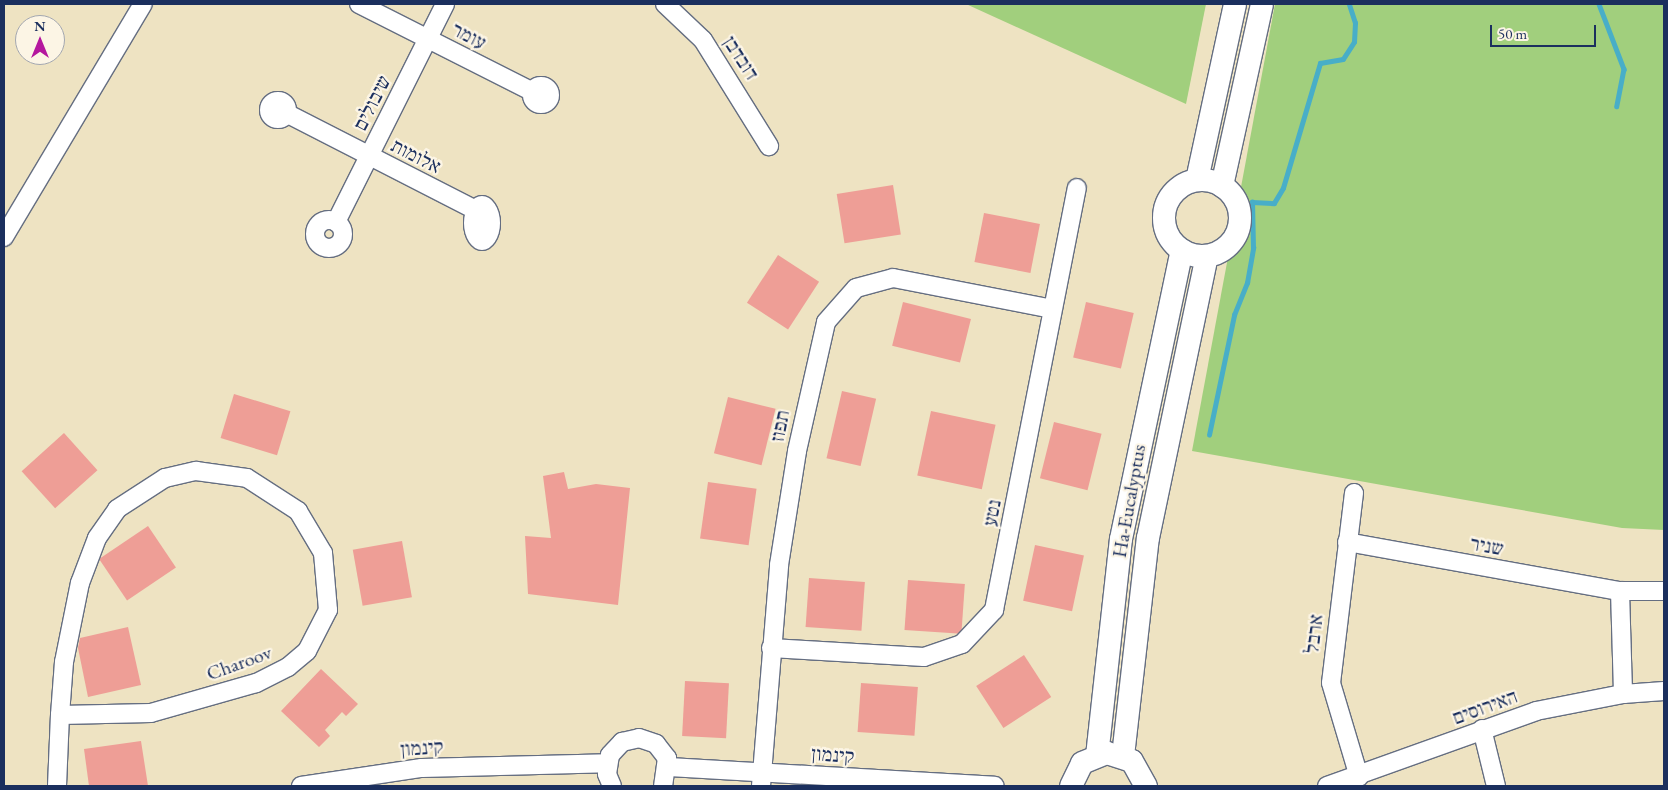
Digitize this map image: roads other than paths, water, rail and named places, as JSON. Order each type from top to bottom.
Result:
[{"type":"main road","points":[[1197,180],[1235,4]]},
{"type":"main road","points":[[1222,186],[1262,4]]},
{"type":"main road","points":[[1197,180],[1222,186],[1239,210],[1240,224],[1227,247],[1207,256],[1182,250],[1165,229],[1164,208],[1170,196],[1197,180]]},
{"type":"main road","name":"Ha-Eucalyptus","points":[[1097,756],[1121,539],[1182,250]]},
{"type":"main road","name":"Ha-Eucalyptus","points":[[1123,756],[1148,538],[1207,256]]},
{"type":"main road","points":[[1071,786],[1082,764],[1097,756],[1123,756],[1141,770],[1146,786]]},
{"type":"street","points":[[4,237],[143,4]]},
{"type":"street","name":"עומר","points":[[359,4],[533,92]]},
{"type":"street","name":"שיבולים","points":[[336,222],[445,4]]},
{"type":"street","name":"דובדבן","points":[[665,4],[703,40],[769,146]]},
{"type":"street","name":"אלומות","points":[[286,113],[474,209]]},
{"type":"street","name":"נטע","points":[[771,648],[924,657],[962,644],[980,629],[994,610],[1052,309],[1078,188]]},
{"type":"street","name":"תפוז","points":[[762,779],[771,648],[797,451],[817,346],[840,301],[856,288],[893,278],[1052,309]]},
{"type":"street","name":"Charoov","points":[[57,786],[60,715],[80,584],[97,538],[117,509],[165,478],[196,471],[247,478],[298,511],[323,554],[328,610],[307,651],[288,668],[256,683],[151,713],[60,715]]},
{"type":"street","name":"ארבל","points":[[1354,493],[1331,683],[1359,777]]},
{"type":"street","name":"שניר","points":[[1347,542],[1620,591],[1664,591]]},
{"type":"street","points":[[1620,591],[1623,694]]},
{"type":"street","name":"האירוסים","points":[[1327,786],[1359,777],[1536,711],[1623,694],[1664,691]]},
{"type":"street","points":[[1482,730],[1496,786]]},
{"type":"street","points":[[612,786],[607,763],[622,742],[639,738],[656,744],[669,767],[663,786]]},
{"type":"street","name":"קינמון","points":[[301,786],[422,768],[607,763]]},
{"type":"street","name":"קינמון","points":[[669,767],[762,779],[994,786]]},
{"type":"waterway","points":[[1209,435],[1234,315],[1247,283],[1253,248],[1252,202],[1274,203],[1283,188],[1320,63],[1343,59],[1354,42],[1355,23],[1349,4]]},
{"type":"waterway","points":[[1599,4],[1624,69],[1617,106]]}]
